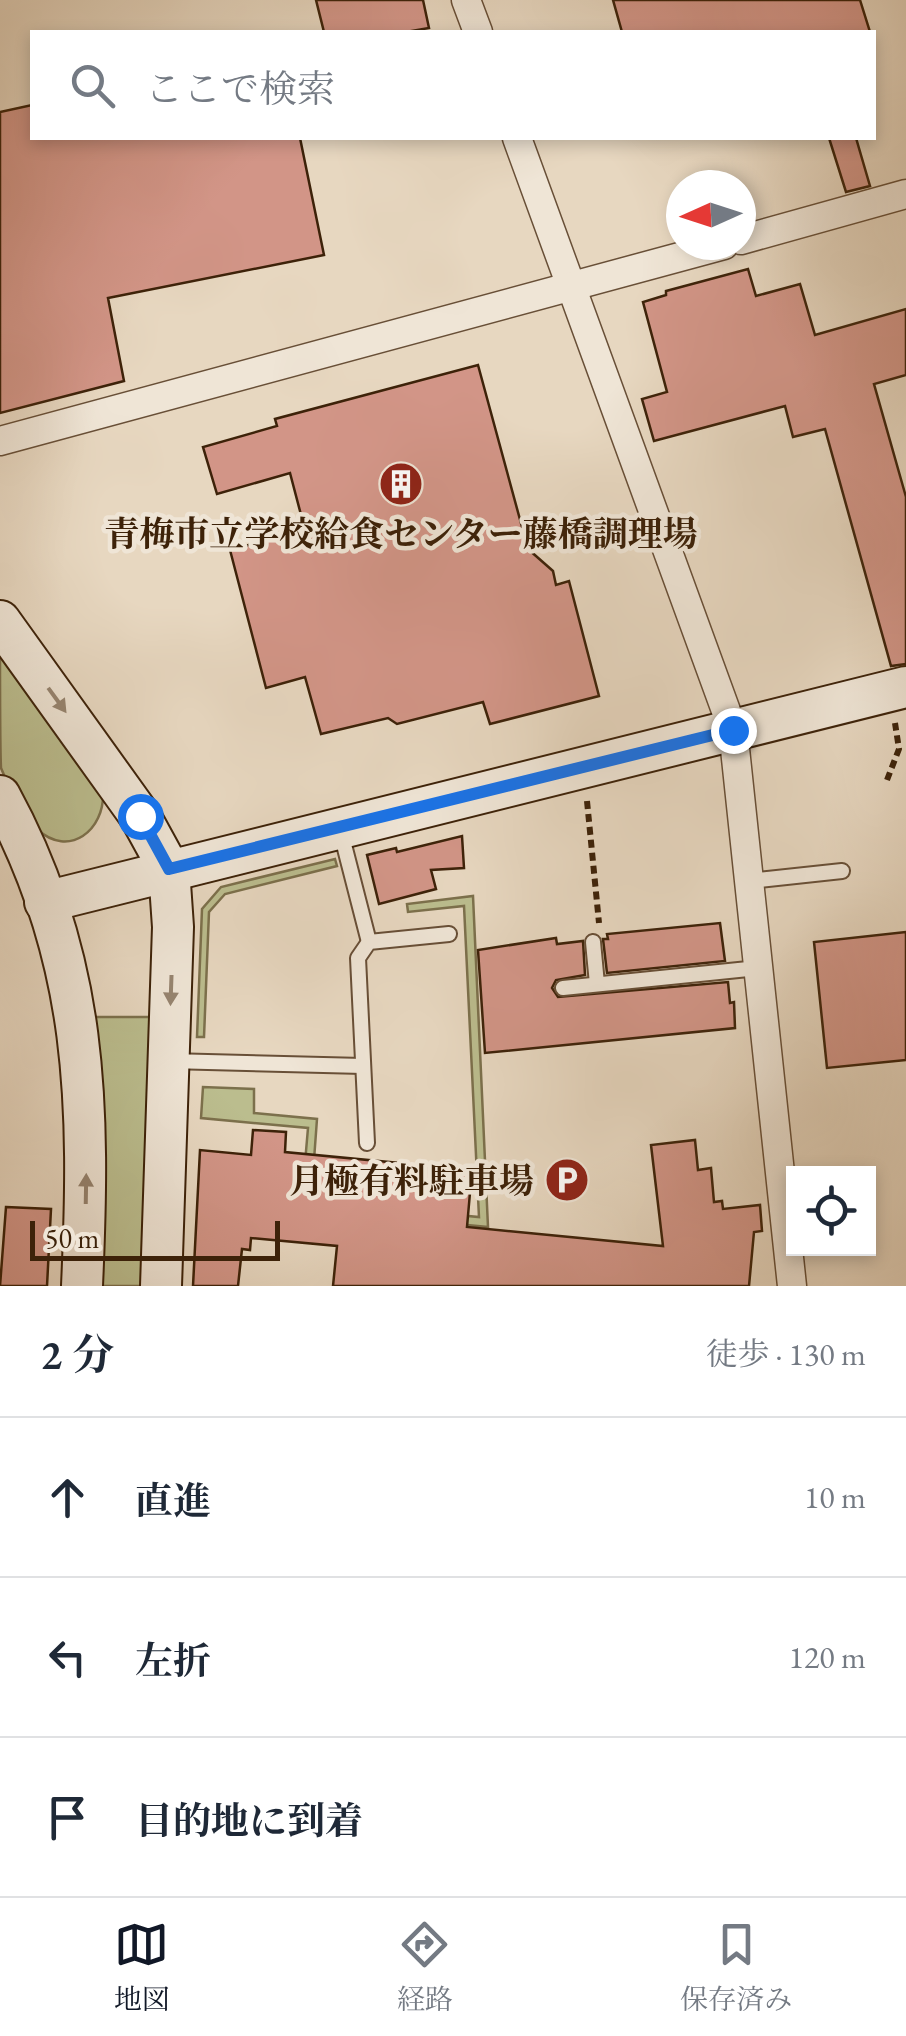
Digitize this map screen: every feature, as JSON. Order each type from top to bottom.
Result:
[{"type":"street","points":[[466,0],[477,30]]},
{"type":"street","points":[[518,140],[733,730],[792,1286]]},
{"type":"street","points":[[756,236],[906,194]]},
{"type":"street","points":[[0,440],[670,260]]},
{"type":"street","points":[[0,620],[140,816],[169,869],[173,926],[161,1286]]},
{"type":"street","points":[[45,902],[733,730],[900,701]]},
{"type":"street","points":[[0,796],[16,825],[45,902],[73,994],[80,1036],[86,1158],[82,1286]]},
{"type":"lane","points":[[340,827],[369,942],[358,958],[367,1142]]},
{"type":"lane","points":[[750,881],[842,871]]},
{"type":"lane","points":[[369,942],[449,934]]},
{"type":"lane","points":[[593,942],[597,984]]},
{"type":"lane","points":[[564,988],[758,968]]},
{"type":"lane","points":[[168,1061],[363,1066]]},
{"type":"path","points":[[888,780],[898,749],[900,701]]},
{"type":"path","points":[[578,769],[589,810],[600,924]]},
{"type":"green space","points":[[0,642],[103,792],[98,818],[83,836],[61,841],[37,829],[21,809],[1,768]]},
{"type":"green space","points":[[335,859],[337,866],[225,894],[209,912],[204,1037],[197,1037],[202,909],[221,887]]},
{"type":"green space","points":[[473,896],[488,1227],[301,1209],[308,1128],[201,1118],[203,1087],[254,1089],[254,1113],[317,1119],[311,1201],[479,1217],[464,906],[408,912],[407,904]]},
{"type":"green space","points":[[91,1017],[158,1017],[149,1286],[95,1286]]},
{"type":"building","points":[[316,0],[423,0],[429,28],[418,30],[324,30]]},
{"type":"building","points":[[613,0],[860,0],[869,30],[621,30]]},
{"type":"building","points":[[30,105],[30,140],[300,140],[324,255],[108,298],[124,381],[0,413],[0,112]]},
{"type":"building","points":[[830,140],[857,140],[870,186],[846,192]]},
{"type":"building","points":[[748,269],[756,296],[800,284],[815,335],[906,309],[906,375],[874,384],[906,497],[906,664],[891,666],[825,429],[793,437],[785,406],[654,441],[642,399],[667,392],[643,302],[666,295],[666,291]]},
{"type":"building","name":"青梅市立学校給食センター藤橋調理場","points":[[478,365],[528,549],[553,571],[556,585],[569,581],[599,696],[490,724],[483,702],[397,724],[388,718],[321,734],[305,677],[266,688],[230,550],[305,530],[290,473],[217,494],[203,447],[277,426],[275,419]]},
{"type":"building","points":[[462,836],[464,868],[431,870],[436,889],[379,904],[367,855]]},
{"type":"building","points":[[720,923],[725,961],[607,973],[603,939],[608,939],[607,934]]},
{"type":"building","points":[[906,932],[906,1060],[827,1068],[814,942]]},
{"type":"building","points":[[556,938],[557,944],[583,941],[585,975],[556,980],[552,988],[558,997],[728,982],[735,1028],[485,1053],[478,950]]},
{"type":"building","points":[[253,1130],[286,1132],[285,1152],[472,1170],[467,1227],[663,1246],[651,1145],[695,1140],[698,1170],[711,1168],[714,1202],[722,1201],[723,1209],[760,1205],[762,1231],[754,1232],[749,1286],[333,1286],[337,1246],[251,1238],[250,1250],[242,1249],[238,1286],[193,1286],[200,1150],[251,1155]]},
{"type":"building","points":[[6,1207],[51,1209],[47,1286],[0,1286]]},
{"type":"place","name":"青梅市立学校給食センター藤橋調理場","points":[[401,484]]},
{"type":"place","name":"月極有料駐車場","points":[[567,1180]]},
{"type":"route","points":[[140,816],[169,869],[733,730]]}]
